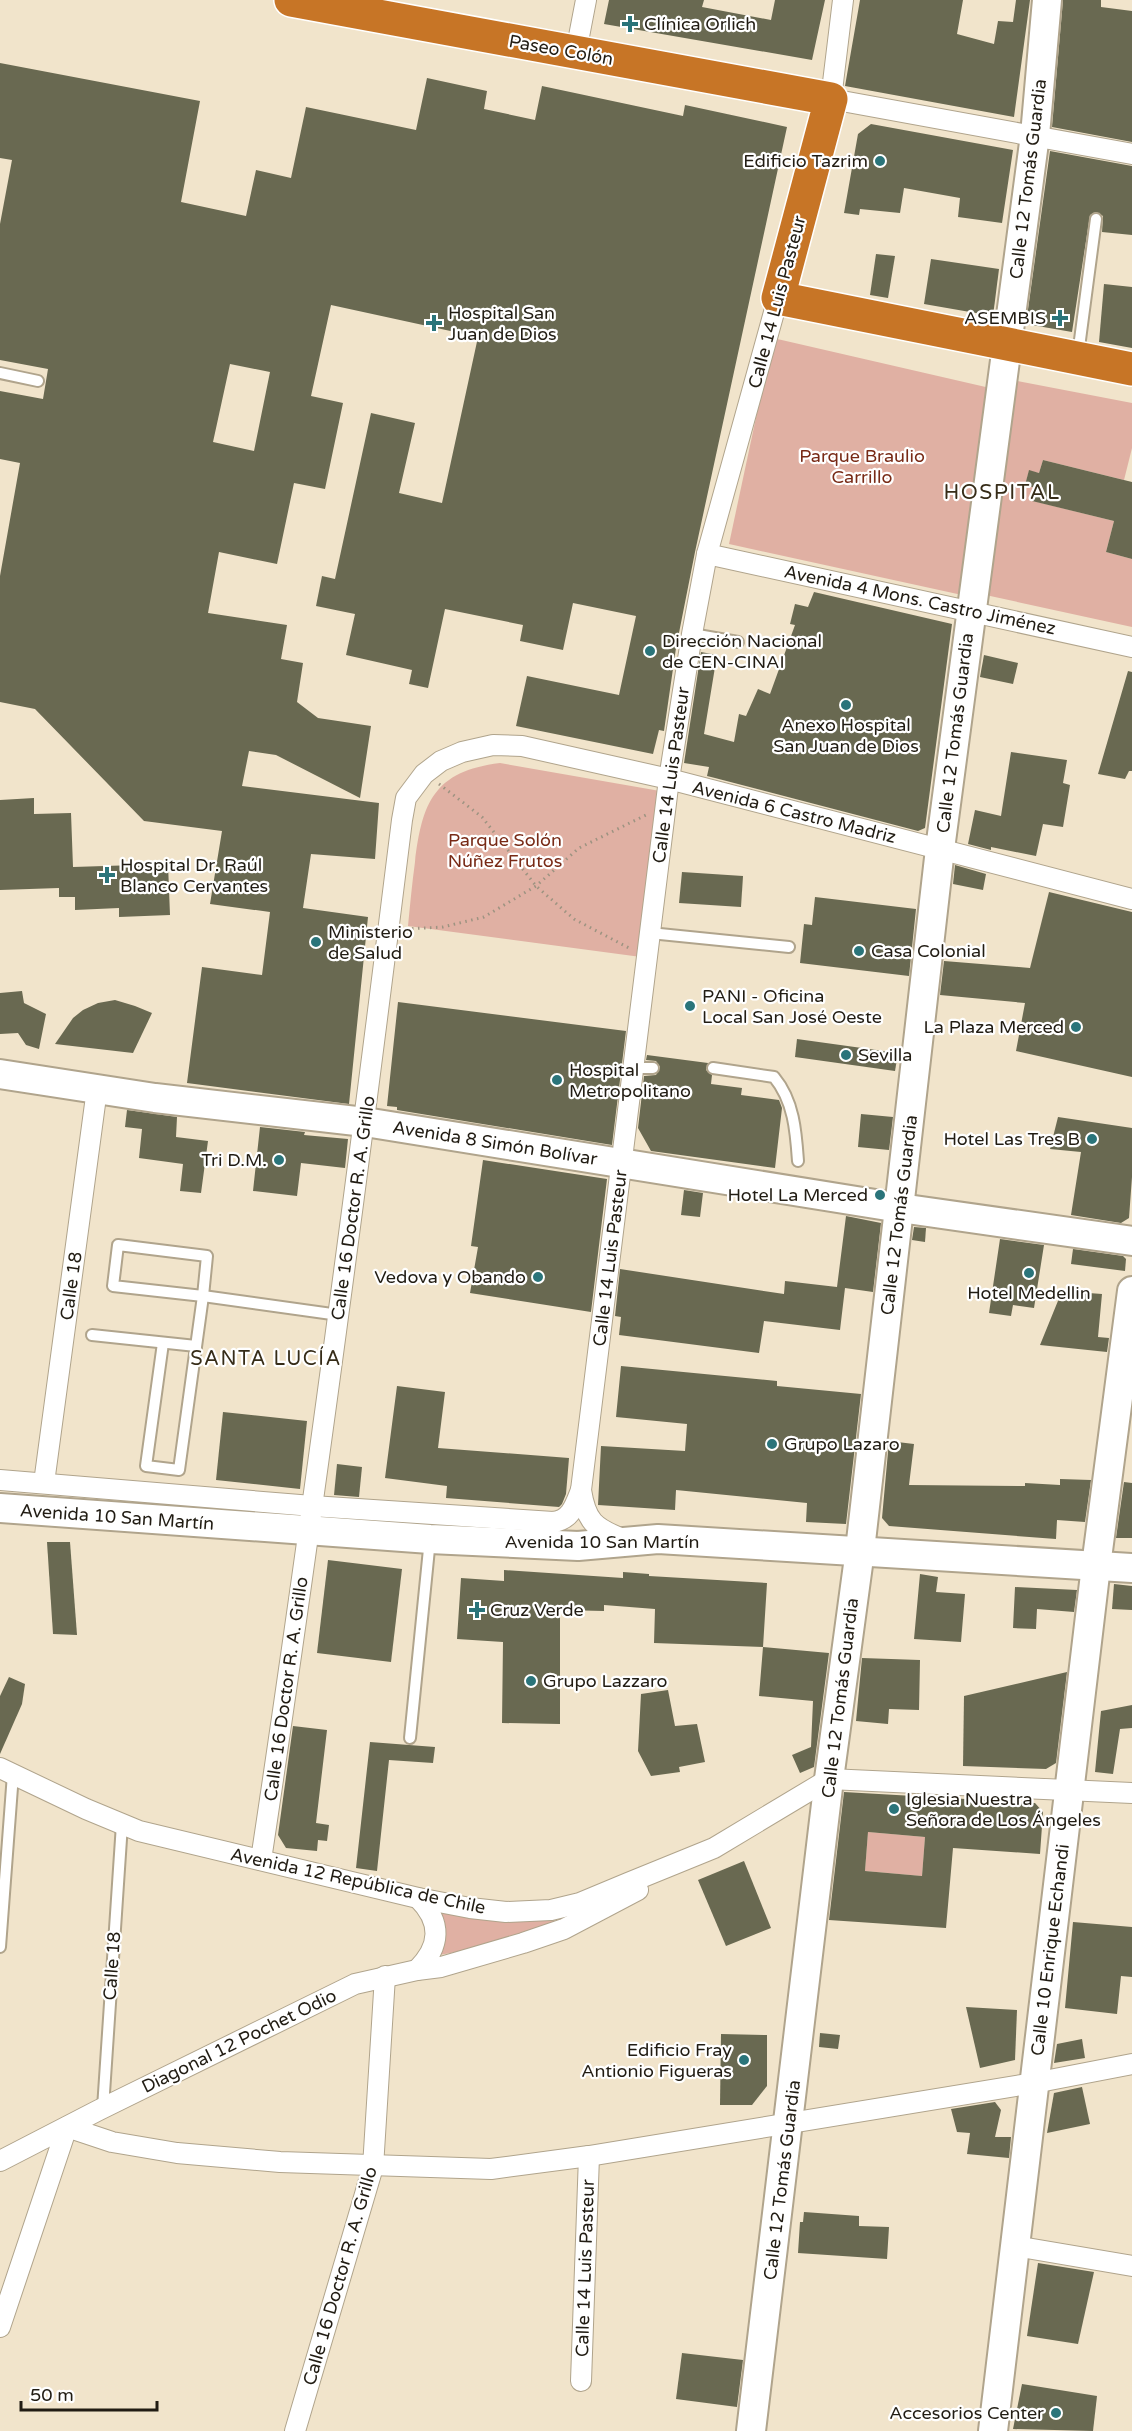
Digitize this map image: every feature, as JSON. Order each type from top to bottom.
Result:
[{"type":"highway","name":"Paseo Colón","points":[[291,0],[831,99]]},
{"type":"highway","name":"Calle 14 Luis Pasteur","points":[[778,298],[831,99]]},
{"type":"highway","points":[[778,298],[1132,369]]},
{"type":"street","points":[[576,52],[586,0]]},
{"type":"street","name":"Calle 14 Luis Pasteur","points":[[831,99],[843,0]]},
{"type":"street","name":"Calle 12 Tomás Guardia","points":[[751,2431],[829,1779],[860,1550],[940,849],[1035,135],[1047,0]]},
{"type":"street","points":[[831,99],[1132,154]]},
{"type":"street","name":"Calle 14 Luis Pasteur","points":[[628,1541],[596,1528],[584,1506],[581,1490],[622,1163],[644,1068],[648,954],[664,778],[707,554],[778,298]]},
{"type":"street","name":"Avenida 4 Mons. Castro Jiménez","points":[[707,554],[1132,647]]},
{"type":"street","name":"Avenida 6 Castro Madriz","points":[[424,774],[441,761],[462,752],[493,745],[522,746],[664,778],[1132,899]]},
{"type":"street","name":"Calle 16 Doctor R. A. Grillo","points":[[261,1860],[339,1315],[406,798],[424,774]]},
{"type":"street","name":"Avenida 8 Simón Bolívar","points":[[0,1074],[98,1089],[365,1122],[900,1208],[1132,1241]]},
{"type":"street","name":"Calle 18","points":[[44,1483],[98,1089]]},
{"type":"street","name":"Calle 10 Enrique Echandi","points":[[993,2431],[1096,1566],[1132,1291]]},
{"type":"street","name":"Avenida 10 San Martín","points":[[0,1480],[44,1483],[311,1519],[430,1539],[578,1546],[658,1539],[1132,1568]]},
{"type":"street","name":"Avenida 10 San Martín","points":[[0,1508],[311,1519],[553,1522],[567,1517],[575,1506],[581,1490]]},
{"type":"street","name":"Avenida 12 República de Chile","points":[[7,1771],[139,1831],[418,1898],[506,1912],[551,1910],[580,1903],[714,1848],[829,1779]]},
{"type":"street","points":[[829,1779],[1132,1793]]},
{"type":"street","name":"Diagonal 12 Pochet Odio","points":[[0,2161],[334,1993],[355,1984],[385,1976],[441,1967],[564,1929],[604,1910],[714,1848]]},
{"type":"street","points":[[417,1970],[427,1960],[436,1934],[431,1914],[418,1898]]},
{"type":"street","name":"Calle 16 Doctor R. A. Grillo","points":[[295,2431],[373,2167],[385,1976]]},
{"type":"street","points":[[0,2327],[67,2127],[112,2142],[177,2153],[373,2167],[491,2169],[588,2156],[1034,2083],[1132,2064]]},
{"type":"street","name":"Calle 14 Luis Pasteur","points":[[581,2381],[588,2156]]},
{"type":"street","points":[[1015,2246],[1132,2266]]},
{"type":"lane","points":[[1078,358],[1096,219]]},
{"type":"lane","points":[[0,374],[38,381]]},
{"type":"lane","points":[[692,634],[738,642]]},
{"type":"lane","points":[[650,933],[789,947]]},
{"type":"lane","points":[[713,1068],[774,1077],[785,1093],[794,1120],[798,1161]]},
{"type":"lane","points":[[163,1343],[146,1466],[179,1470],[196,1346],[202,1296],[207,1256],[118,1245],[113,1286],[202,1296],[339,1315]]},
{"type":"lane","points":[[92,1335],[196,1346]]},
{"type":"lane","points":[[410,1738],[430,1539]]},
{"type":"lane","points":[[0,1947],[7,1771]]},
{"type":"lane","name":"Calle 18","points":[[103,2108],[122,1824]]},
{"type":"path","points":[[424,774],[482,817],[536,886],[574,919],[624,946],[648,954]]},
{"type":"path","points":[[388,930],[443,927],[484,917],[536,886],[579,848],[645,815],[651,810],[664,778]]},
{"type":"green space","name":"Parque Braulio Carrillo","points":[[773,338],[990,388],[962,595],[729,544]]},
{"type":"green space","points":[[1012,380],[1132,403],[1132,448],[1124,480],[1043,460],[1039,473],[1029,471],[1025,485],[1036,488],[1033,501],[1114,521],[1106,552],[1132,559],[1132,627],[981,594]]},
{"type":"green space","name":"Parque Solón Núñez Frutos","points":[[500,763],[660,791],[641,957],[408,926],[418,841],[422,823],[435,793],[446,782],[460,774],[478,767]]},
{"type":"green space","points":[[868,1832],[925,1837],[922,1876],[865,1871]]},
{"type":"green space","points":[[434,1907],[525,1922],[554,1918],[555,1922],[491,1946],[439,1955]]},
{"type":"building","points":[[609,0],[704,0],[702,7],[771,20],[775,0],[825,0],[812,60],[604,24]]},
{"type":"building","points":[[860,0],[963,0],[957,34],[994,44],[998,21],[1013,22],[1016,0],[1030,0],[1014,117],[845,86]]},
{"type":"building","points":[[1063,0],[1101,0],[1101,7],[1132,11],[1132,142],[1052,127]]},
{"type":"building","name":"Hospital San Juan de Dios","points":[[0,63],[200,101],[181,202],[246,216],[256,170],[291,178],[306,107],[416,130],[427,78],[487,91],[484,109],[535,120],[542,86],[683,116],[685,105],[787,127],[695,552],[676,648],[664,731],[659,730],[653,754],[516,726],[527,676],[619,695],[636,616],[573,603],[563,650],[520,641],[523,625],[445,609],[428,688],[409,684],[412,670],[346,655],[355,614],[316,606],[322,576],[335,579],[371,413],[415,423],[399,493],[442,503],[478,337],[331,305],[311,396],[343,403],[325,489],[294,483],[277,564],[219,552],[208,613],[287,625],[281,659],[303,663],[297,702],[318,718],[371,726],[360,798],[276,755],[249,751],[242,786],[379,803],[375,859],[311,854],[303,908],[368,917],[349,1104],[187,1083],[202,967],[262,975],[270,912],[210,904],[222,831],[144,821],[35,709],[0,702],[0,576],[20,463],[0,459],[0,391],[43,399],[48,369],[0,360],[0,224],[12,160],[0,158]],"holes":[[[230,364],[270,372],[254,451],[213,442]]]},
{"type":"building","points":[[871,124],[1013,150],[1002,223],[958,217],[960,198],[904,188],[900,213],[860,209],[859,215],[844,213],[858,134]]},
{"type":"building","points":[[1050,151],[1132,166],[1132,235],[1102,232],[1103,216],[1096,212],[1090,215],[1072,332],[1026,324]]},
{"type":"building","points":[[876,254],[895,256],[888,298],[870,295]]},
{"type":"building","points":[[931,259],[999,269],[993,316],[924,304]]},
{"type":"building","points":[[1104,284],[1132,287],[1132,348],[1099,342]]},
{"type":"building","points":[[1043,460],[1132,482],[1132,559],[1106,552],[1114,521],[1032,501],[1036,488],[1025,485],[1029,470],[1039,473]]},
{"type":"building","name":"Anexo Hospital San Juan de Dios","points":[[814,592],[952,624],[925,828],[918,831],[707,776],[709,767],[684,763],[701,652],[717,655],[704,734],[734,742],[739,714],[746,716],[758,689],[770,694],[795,625],[790,624],[795,604],[808,607]]},
{"type":"building","points":[[984,655],[1018,663],[1013,684],[980,677]]},
{"type":"building","points":[[1128,671],[1132,672],[1132,771],[1129,771],[1125,779],[1098,774]]},
{"type":"building","points":[[1011,752],[1067,760],[1063,783],[1070,785],[1063,827],[1043,824],[1036,856],[991,847],[991,850],[968,844],[975,810],[1001,816]]},
{"type":"building","points":[[34,798],[34,814],[71,813],[73,867],[168,864],[170,915],[119,917],[119,908],[75,910],[75,897],[59,897],[59,888],[0,890],[0,800]]},
{"type":"building","points":[[955,865],[986,874],[983,890],[953,884]]},
{"type":"building","points":[[682,872],[743,876],[741,907],[679,903]]},
{"type":"building","points":[[1049,892],[1132,912],[1132,1077],[1016,1051],[1025,1003],[940,995],[944,961],[1030,968]]},
{"type":"building","points":[[815,897],[916,909],[909,976],[800,963],[804,924],[812,925]]},
{"type":"building","points":[[22,991],[24,1003],[46,1014],[39,1049],[26,1045],[18,1033],[0,1034],[0,993]]},
{"type":"building","points":[[115,1000],[152,1013],[133,1053],[55,1044],[73,1018],[83,1010],[98,1003]]},
{"type":"building","points":[[398,1002],[626,1031],[612,1145],[397,1110],[397,1107],[387,1106]]},
{"type":"building","name":"Sevilla","points":[[797,1039],[898,1053],[895,1071],[795,1057]]},
{"type":"building","points":[[647,1055],[708,1063],[706,1070],[712,1075],[711,1084],[742,1088],[741,1095],[779,1100],[782,1108],[775,1168],[651,1151],[638,1128],[644,1076],[656,1075],[660,1067],[656,1061],[646,1060]]},
{"type":"building","points":[[127,1110],[177,1117],[176,1137],[208,1141],[201,1193],[180,1191],[183,1164],[139,1158],[142,1129],[125,1127]]},
{"type":"building","points":[[861,1114],[893,1117],[889,1150],[858,1147]]},
{"type":"building","points":[[1058,1117],[1132,1128],[1129,1218],[1121,1223],[1071,1215],[1081,1152],[1050,1149]]},
{"type":"building","name":"Tri D.M.","points":[[260,1127],[305,1132],[304,1135],[348,1139],[345,1168],[301,1163],[297,1196],[253,1191]]},
{"type":"building","points":[[483,1160],[607,1179],[591,1312],[470,1293],[478,1247],[471,1246]]},
{"type":"building","points":[[684,1190],[703,1193],[700,1217],[681,1215]]},
{"type":"building","points":[[846,1216],[881,1223],[873,1292],[845,1288],[840,1330],[764,1321],[759,1353],[619,1335],[621,1317],[615,1316],[620,1269],[784,1294],[785,1281],[837,1287]]},
{"type":"building","points":[[914,1227],[926,1228],[925,1242],[912,1240]]},
{"type":"building","points":[[1000,1239],[1044,1245],[1034,1308],[1013,1305],[1011,1316],[989,1313]]},
{"type":"building","points":[[1073,1249],[1123,1256],[1126,1259],[1125,1271],[1071,1264]]},
{"type":"building","points":[[1062,1291],[1102,1294],[1098,1337],[1109,1338],[1107,1352],[1040,1345]]},
{"type":"building","name":"Grupo Lazaro","points":[[621,1366],[777,1381],[777,1386],[861,1394],[846,1524],[806,1522],[807,1503],[676,1490],[675,1510],[598,1505],[601,1446],[685,1451],[687,1424],[616,1417]]},
{"type":"building","points":[[397,1386],[445,1392],[438,1448],[569,1458],[566,1494],[562,1504],[559,1507],[446,1498],[447,1486],[385,1478]]},
{"type":"building","points":[[223,1412],[307,1421],[300,1489],[216,1480]]},
{"type":"building","points":[[889,1441],[914,1444],[909,1485],[1025,1486],[1025,1483],[1060,1485],[1060,1479],[1091,1480],[1085,1522],[1057,1520],[1056,1539],[889,1526],[882,1518]]},
{"type":"building","points":[[337,1464],[362,1467],[359,1497],[334,1495]]},
{"type":"building","points":[[1124,1482],[1132,1483],[1132,1538],[1116,1538]]},
{"type":"building","points":[[47,1542],[70,1542],[77,1635],[53,1634]]},
{"type":"building","points":[[328,1560],[402,1569],[391,1662],[317,1653]]},
{"type":"building","points":[[504,1570],[623,1578],[623,1572],[649,1574],[649,1576],[767,1583],[763,1647],[654,1643],[655,1609],[604,1605],[604,1611],[560,1610],[560,1724],[502,1723],[503,1642],[457,1639],[461,1578],[504,1581]]},
{"type":"building","points":[[920,1574],[938,1577],[936,1592],[965,1594],[961,1642],[914,1639]]},
{"type":"building","points":[[1114,1584],[1132,1586],[1132,1610],[1112,1609]]},
{"type":"building","points":[[1015,1587],[1077,1590],[1074,1612],[1037,1609],[1036,1629],[1013,1628]]},
{"type":"building","points":[[763,1647],[829,1653],[814,1767],[800,1773],[792,1755],[811,1747],[813,1701],[759,1696]]},
{"type":"building","points":[[862,1658],[920,1660],[919,1710],[889,1709],[888,1724],[856,1721]]},
{"type":"building","points":[[1067,1672],[1056,1763],[1046,1769],[963,1766],[964,1696]]},
{"type":"building","points":[[9,1677],[25,1684],[22,1704],[0,1754],[0,1696]]},
{"type":"building","points":[[668,1690],[675,1726],[697,1724],[705,1762],[679,1767],[680,1772],[651,1776],[638,1751],[641,1694]]},
{"type":"building","points":[[1132,1705],[1132,1728],[1120,1729],[1113,1774],[1095,1772],[1101,1711]]},
{"type":"building","points":[[293,1726],[327,1730],[316,1823],[329,1825],[327,1841],[318,1840],[317,1851],[286,1848],[278,1835]]},
{"type":"building","points":[[370,1742],[435,1747],[433,1763],[389,1760],[377,1871],[356,1868]]},
{"type":"building","points":[[844,1792],[1035,1803],[1043,1812],[1040,1854],[953,1848],[946,1928],[829,1920]],"holes":[[[868,1832],[925,1837],[922,1876],[865,1871]]]},
{"type":"building","points":[[744,1861],[771,1928],[726,1946],[698,1880]]},
{"type":"building","points":[[1073,1922],[1132,1927],[1132,1977],[1121,1976],[1117,2014],[1065,2008]]},
{"type":"building","points":[[966,2007],[1017,2010],[1015,2060],[980,2068]]},
{"type":"building","points":[[820,2033],[840,2035],[838,2049],[819,2047]]},
{"type":"building","name":"Edificio Fray Antionio Figueras","points":[[721,2034],[767,2035],[767,2086],[752,2105],[720,2105]]},
{"type":"building","points":[[1082,2039],[1085,2058],[1054,2063],[1057,2044]]},
{"type":"building","points":[[1082,2087],[1090,2124],[1047,2133],[1054,2093]]},
{"type":"building","points":[[995,2102],[1001,2110],[995,2137],[1011,2137],[1009,2158],[967,2154],[970,2133],[957,2132],[951,2109]]},
{"type":"building","points":[[804,2212],[859,2216],[859,2226],[889,2227],[887,2259],[798,2253],[800,2222],[803,2222]]},
{"type":"building","points":[[1038,2263],[1094,2272],[1078,2344],[1027,2336]]},
{"type":"building","points":[[682,2353],[743,2360],[737,2407],[676,2399]]},
{"type":"building","name":"Accesorios Center","points":[[1022,2384],[1097,2396],[1093,2431],[1013,2429]]},
{"type":"place","name":"Clínica Orlich","points":[[630,24]]},
{"type":"place","name":"Edificio Tazrim","points":[[880,161]]},
{"type":"place","name":"ASEMBIS","points":[[1060,318]]},
{"type":"place","name":"Hospital San Juan de Dios","points":[[434,323]]},
{"type":"place","name":"Dirección Nacional de CEN-CINAI","points":[[650,651]]},
{"type":"place","name":"Anexo Hospital San Juan de Dios","points":[[846,705]]},
{"type":"place","name":"Hospital Dr. Raúl Blanco Cervantes","points":[[107,875]]},
{"type":"place","name":"Ministerio de Salud","points":[[316,942]]},
{"type":"place","name":"Casa Colonial","points":[[859,951]]},
{"type":"place","name":"PANI - Oficina Local San José Oeste","points":[[690,1006]]},
{"type":"place","name":"La Plaza Merced","points":[[1076,1027]]},
{"type":"place","name":"Sevilla","points":[[846,1055]]},
{"type":"place","name":"Hospital Metropolitano","points":[[557,1080]]},
{"type":"place","name":"Hotel Las Tres B","points":[[1092,1139]]},
{"type":"place","name":"Tri D.M.","points":[[279,1160]]},
{"type":"place","name":"Hotel La Merced","points":[[880,1195]]},
{"type":"place","name":"Hotel Medellin","points":[[1029,1273]]},
{"type":"place","name":"Vedova y Obando","points":[[538,1277]]},
{"type":"place","name":"Grupo Lazaro","points":[[772,1444]]},
{"type":"place","name":"Cruz Verde","points":[[477,1610]]},
{"type":"place","name":"Grupo Lazzaro","points":[[531,1681]]},
{"type":"place","name":"Iglesia Nuestra Señora de Los Ángeles","points":[[894,1809]]},
{"type":"place","name":"Edificio Fray Antionio Figueras","points":[[744,2060]]},
{"type":"place","name":"Accesorios Center","points":[[1056,2413]]},
{"type":"district","name":"HOSPITAL","points":[[1002,492]]},
{"type":"district","name":"SANTA LUCÍA","points":[[266,1359]]}]
